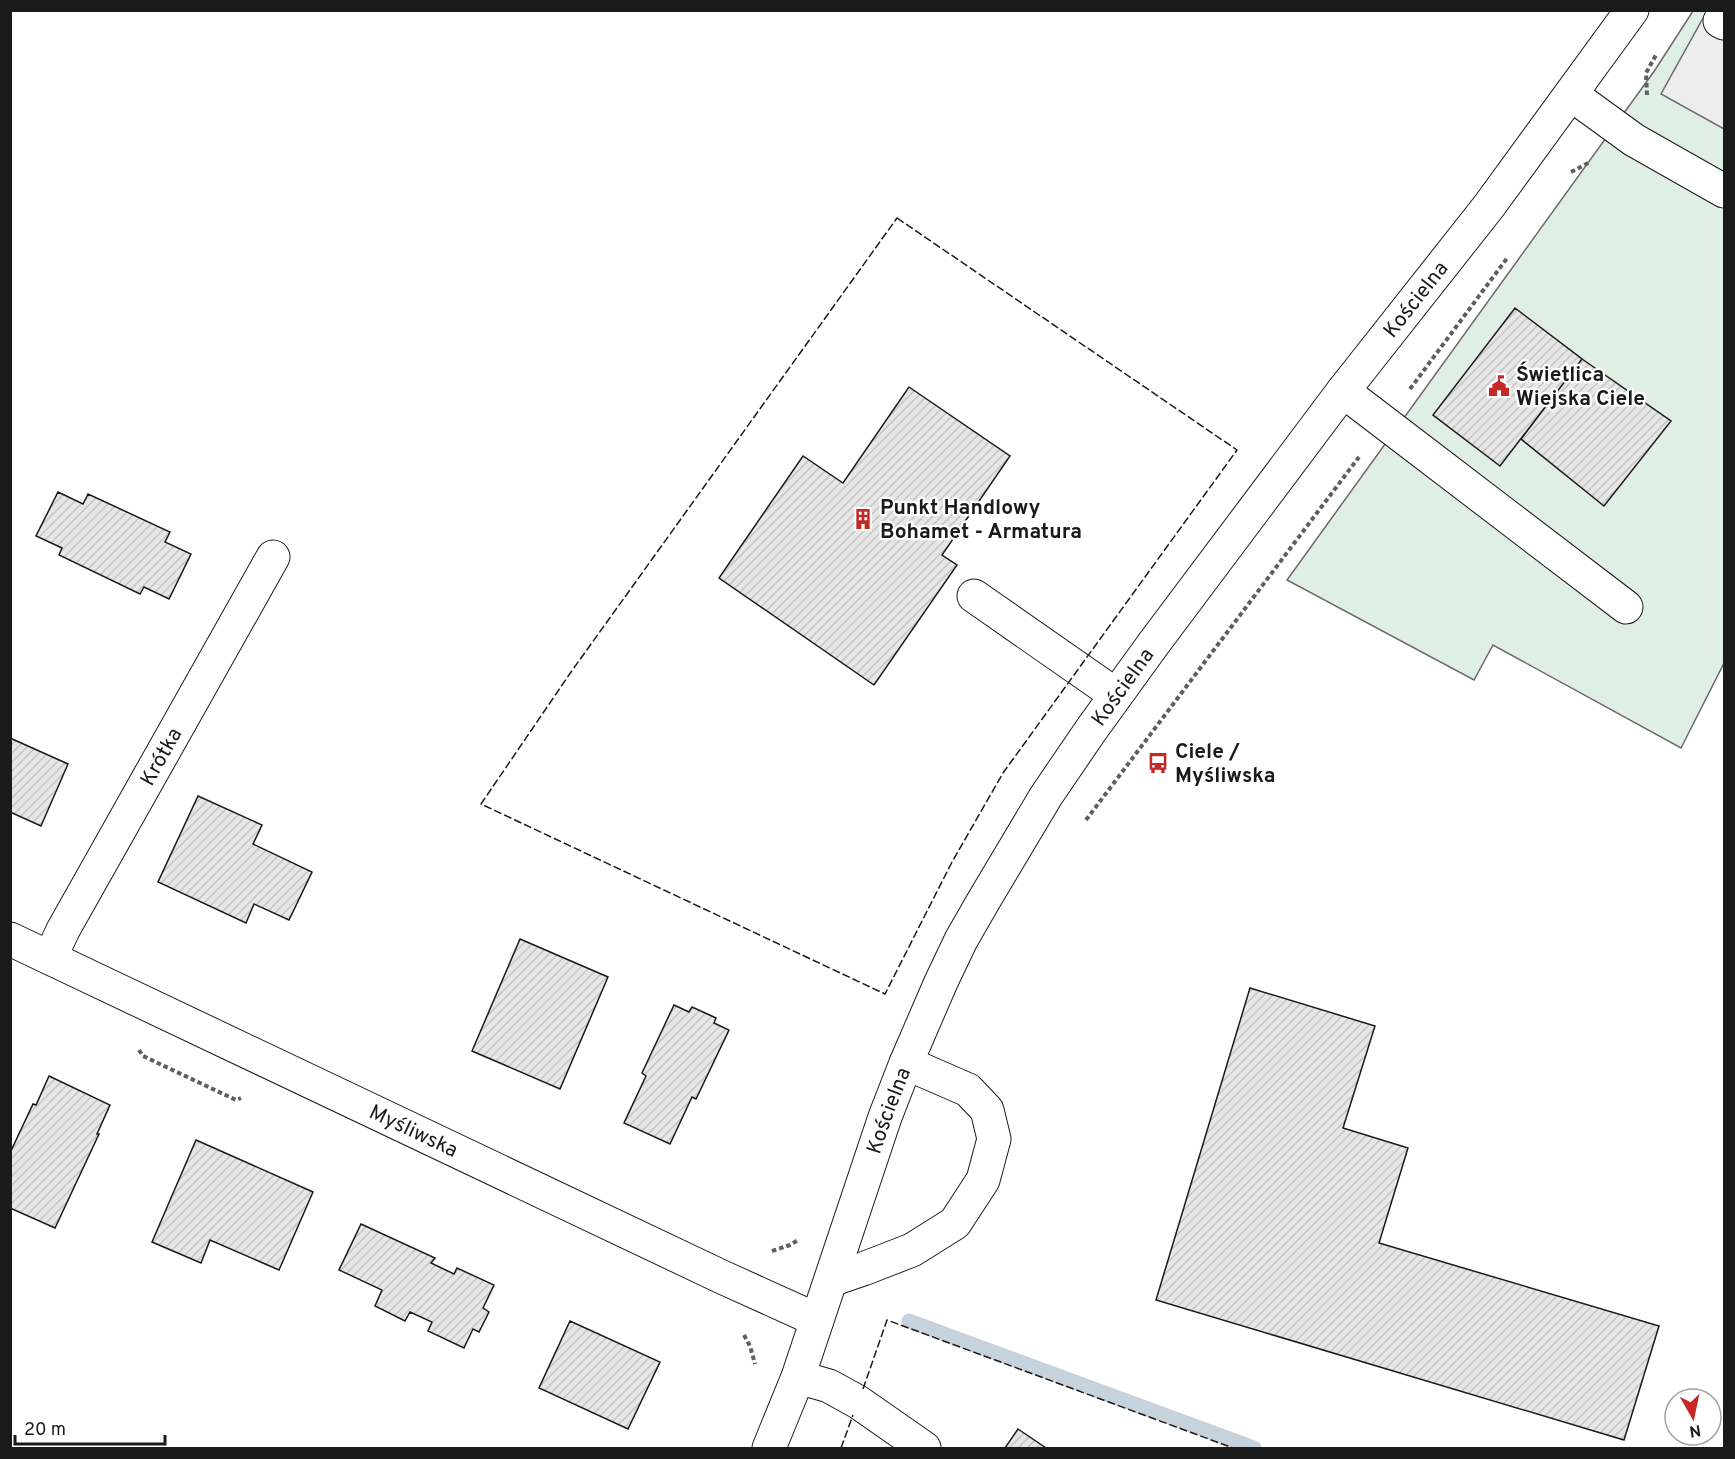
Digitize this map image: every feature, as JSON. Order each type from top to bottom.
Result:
[{"type":"street","name":"Kościelna","points":[[769,1449],[798,1377],[885,1117],[906,1063],[940,982],[961,939],[984,900],[1047,796],[1116,695],[1222,550],[1489,206],[1632,10]]},
{"type":"street","points":[[1572,95],[1634,140],[1725,191]]},
{"type":"street","points":[[1343,392],[1626,607]]},
{"type":"street","name":"Krótka","points":[[50,958],[92,877],[273,557]]},
{"type":"street","points":[[974,596],[1116,695]]},
{"type":"street","name":"Myśliwska","points":[[10,939],[817,1320]]},
{"type":"street","points":[[831,1280],[912,1250],[956,1224],[983,1180],[994,1139],[987,1110],[968,1090],[906,1063]]},
{"type":"street","points":[[798,1377],[829,1386],[858,1402],[924,1449]]},
{"type":"path","points":[[1569,173],[1589,161],[1618,165],[1654,111],[1645,90],[1646,73],[1662,46]]},
{"type":"path","points":[[1084,822],[1511,252]]},
{"type":"path","points":[[739,1327],[750,1346],[756,1367]]},
{"type":"green space","points":[[1693,11],[1724,11],[1724,663],[1681,748],[1493,645],[1474,680],[1287,580],[1655,70]]},
{"type":"shaded area","points":[[1707,11],[1724,11],[1724,129],[1661,94]]},
{"type":"building","points":[[1515,308],[1582,359],[1500,466],[1433,415]]},
{"type":"building","points":[[1582,359],[1671,421],[1604,506],[1521,439]]},
{"type":"building","name":"Punkt Handlowy Bohamet - Armatura","points":[[909,387],[1010,456],[942,555],[957,565],[874,685],[719,578],[803,456],[843,483]]},
{"type":"building","points":[[58,492],[83,504],[88,494],[170,532],[165,542],[191,554],[169,599],[144,587],[140,594],[59,555],[62,548],[36,536]]},
{"type":"building","points":[[10,738],[68,764],[41,826],[10,812]]},
{"type":"building","points":[[198,796],[262,825],[253,844],[312,872],[289,920],[254,904],[246,923],[158,882]]},
{"type":"building","points":[[520,939],[608,977],[560,1089],[472,1051]]},
{"type":"building","points":[[1250,988],[1375,1026],[1343,1128],[1408,1148],[1379,1243],[1659,1326],[1624,1440],[1156,1300]]},
{"type":"building","points":[[674,1005],[689,1012],[692,1007],[716,1018],[714,1023],[729,1030],[696,1099],[692,1097],[670,1144],[624,1123],[646,1076],[642,1073]]},
{"type":"building","points":[[49,1076],[110,1105],[55,1228],[10,1208],[10,1153]]},
{"type":"building","points":[[196,1140],[313,1192],[279,1270],[210,1240],[201,1263],[152,1242]]},
{"type":"building","points":[[361,1224],[435,1258],[431,1263],[454,1274],[457,1268],[494,1285],[483,1308],[489,1312],[479,1332],[473,1329],[464,1348],[428,1331],[432,1322],[410,1312],[405,1321],[375,1306],[382,1290],[339,1270]]},
{"type":"building","points":[[570,1321],[660,1362],[628,1429],[539,1388]]},
{"type":"building","points":[[1018,1429],[1046,1448],[1005,1448]]},
{"type":"waterway","points":[[909,1321],[1254,1448]]},
{"type":"fence","points":[[897,218],[1237,450],[1003,773],[952,862],[885,994],[481,804],[571,672],[897,218]]},
{"type":"fence","points":[[863,1389],[887,1320],[1233,1448]]},
{"type":"fence","points":[[841,1448],[853,1415]]},
{"type":"place","name":"Świetlica Wiejska Ciele","points":[[1499,386]]},
{"type":"place","name":"Punkt Handlowy Bohamet - Armatura","points":[[863,519]]},
{"type":"place","name":"Ciele / Myśliwska","points":[[1158,763]]}]
